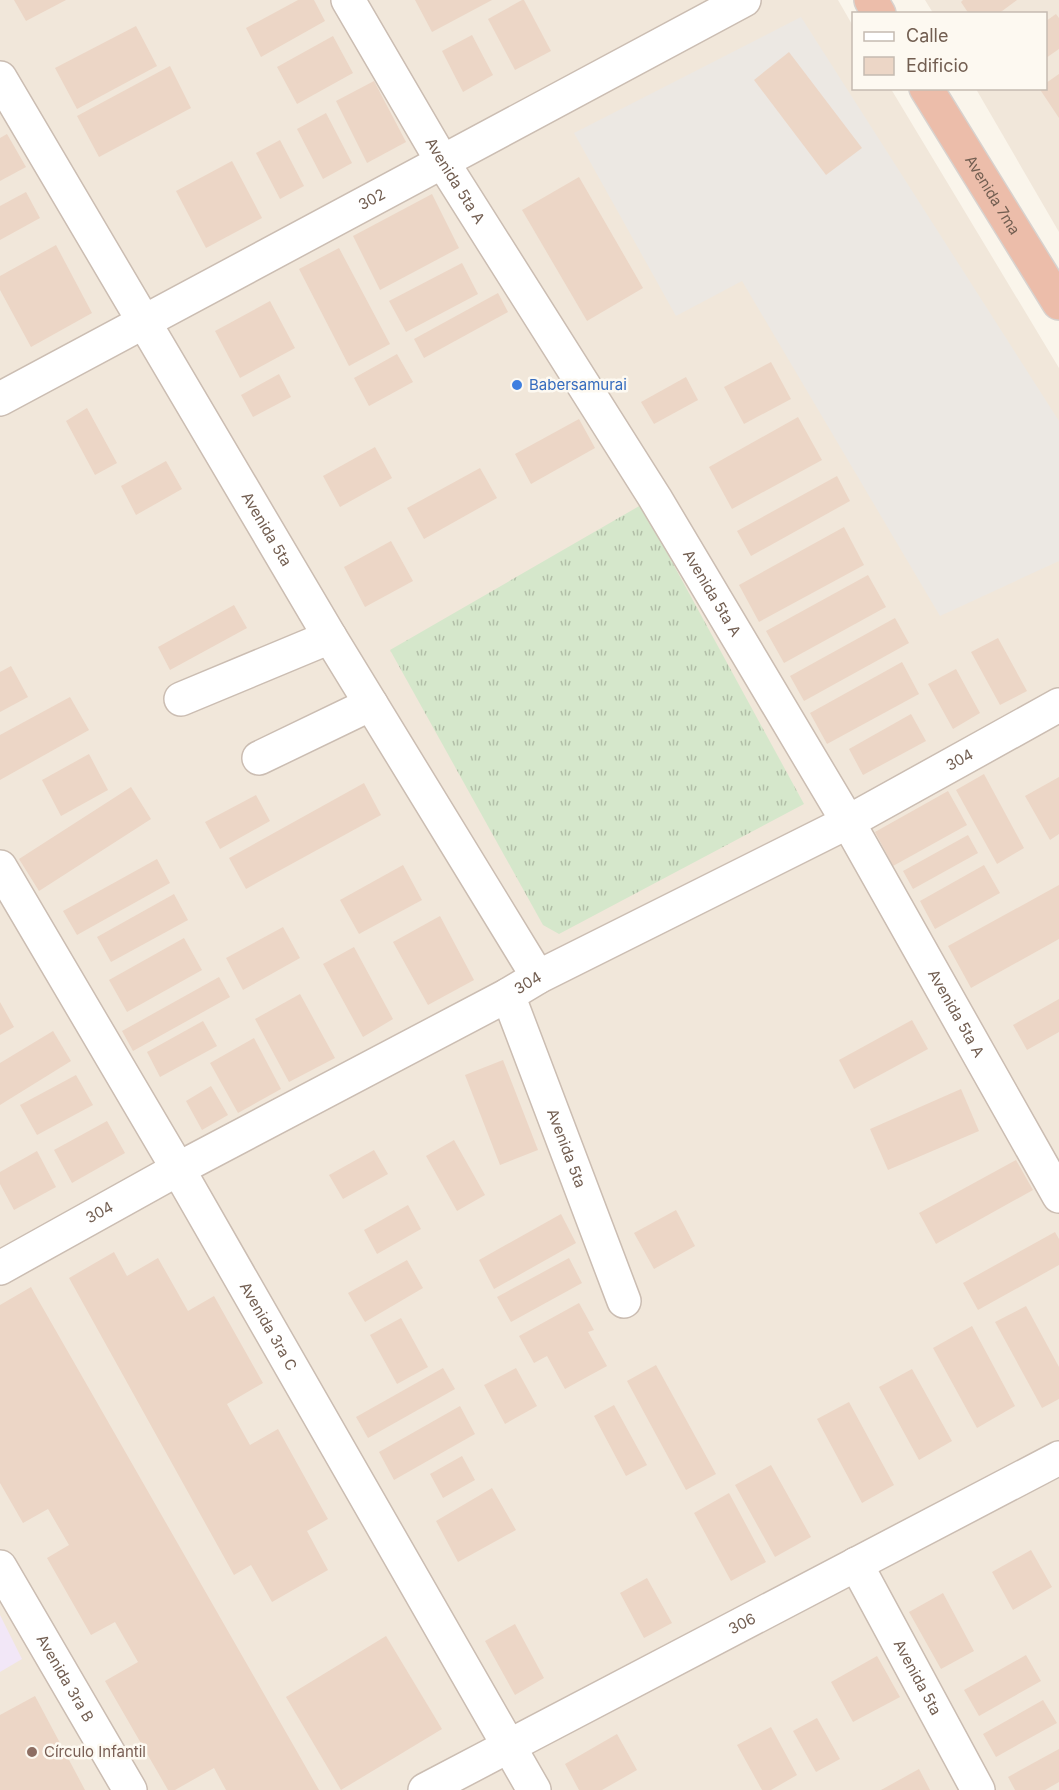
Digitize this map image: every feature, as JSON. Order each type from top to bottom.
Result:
[{"type":"highway","name":"Avenida 7ma","points":[[927,90],[1059,303]]},
{"type":"street","name":"Avenida 5ta A","points":[[348,0],[442,161],[655,498],[848,822],[1059,1196]]},
{"type":"street","name":"302","points":[[0,399],[744,0]]},
{"type":"street","name":"Avenida 5ta","points":[[0,78],[330,637],[538,977]]},
{"type":"street","points":[[181,699],[330,637]]},
{"type":"street","points":[[259,758],[371,704]]},
{"type":"street","name":"304","points":[[0,1268],[538,977],[848,822],[1059,705]]},
{"type":"street","name":"Avenida 3ra C","points":[[0,867],[178,1170],[534,1790]]},
{"type":"street","name":"Avenida 5ta","points":[[508,995],[624,1301]]},
{"type":"street","name":"306","points":[[425,1790],[1059,1458]]},
{"type":"street","name":"Avenida 5ta","points":[[856,1564],[978,1790]]},
{"type":"street","name":"Avenida 3ra B","points":[[0,1567],[130,1790]]},
{"type":"shaded area","points":[[0,0],[838,0],[852,24],[852,90],[892,90],[1059,368],[1059,1790],[0,1790]]},
{"type":"shaded area","points":[[925,0],[1059,0],[1059,232],[977,90],[1047,90],[1047,12],[932,12]]},
{"type":"shaded area","points":[[801,17],[1059,421],[1059,561],[940,616],[742,281],[676,316],[574,133]]},
{"type":"shaded area","points":[[0,1615],[22,1659],[0,1672]]},
{"type":"green space","points":[[641,505],[804,804],[559,934],[543,925],[390,650]]},
{"type":"building","points":[[14,0],[66,0],[26,21]]},
{"type":"building","points":[[298,0],[314,0],[325,21],[261,57],[246,28]]},
{"type":"building","points":[[415,0],[492,0],[432,32]]},
{"type":"building","points":[[522,0],[551,51],[515,70],[488,19]]},
{"type":"building","points":[[963,0],[1017,0],[1001,12],[968,12],[961,2]]},
{"type":"building","points":[[1056,14],[1059,18],[1059,49],[1047,57],[1047,20]]},
{"type":"building","points":[[136,26],[157,66],[77,109],[55,68]]},
{"type":"building","points":[[472,35],[493,75],[463,92],[442,51]]},
{"type":"building","points":[[333,36],[353,73],[297,104],[277,67]]},
{"type":"building","points":[[789,52],[862,148],[826,175],[754,80]]},
{"type":"building","points":[[170,66],[191,108],[99,157],[77,116]]},
{"type":"building","points":[[1059,74],[1059,118],[1040,90],[1047,90],[1047,82]]},
{"type":"building","points":[[374,81],[406,142],[367,163],[336,101]]},
{"type":"building","points":[[326,113],[352,163],[323,179],[297,129]]},
{"type":"building","points":[[7,134],[26,167],[0,181],[0,138]]},
{"type":"building","points":[[280,140],[304,186],[280,199],[256,153]]},
{"type":"building","points":[[232,161],[262,218],[206,248],[176,191]]},
{"type":"building","points":[[579,177],[643,288],[587,321],[522,210]]},
{"type":"building","points":[[26,192],[40,218],[0,240],[0,206]]},
{"type":"building","points":[[432,194],[459,248],[380,290],[353,236]]},
{"type":"building","points":[[56,245],[92,313],[31,347],[0,290],[0,276]]},
{"type":"building","points":[[339,248],[390,344],[349,366],[299,269]]},
{"type":"building","points":[[462,263],[478,294],[406,332],[389,301]]},
{"type":"building","points":[[498,293],[508,312],[424,358],[414,339]]},
{"type":"building","points":[[270,301],[295,348],[240,378],[215,331]]},
{"type":"building","points":[[397,354],[413,382],[369,406],[354,378]]},
{"type":"building","points":[[771,362],[791,399],[744,424],[724,387]]},
{"type":"building","points":[[279,374],[291,397],[253,417],[241,395]]},
{"type":"building","points":[[686,377],[698,400],[654,424],[641,402]]},
{"type":"building","points":[[87,408],[117,463],[95,475],[66,421]]},
{"type":"building","points":[[798,417],[822,460],[732,509],[709,467]]},
{"type":"building","points":[[579,419],[595,448],[531,484],[515,454]]},
{"type":"building","points":[[375,447],[392,478],[340,507],[323,476]]},
{"type":"building","points":[[166,461],[182,489],[136,515],[121,486]]},
{"type":"building","points":[[480,468],[497,498],[424,539],[407,508]]},
{"type":"building","points":[[837,476],[850,501],[751,556],[737,531]]},
{"type":"building","points":[[844,527],[864,565],[759,622],[739,585]]},
{"type":"building","points":[[391,541],[413,581],[365,607],[344,567]]},
{"type":"building","points":[[868,575],[886,607],[784,663],[766,631]]},
{"type":"building","points":[[234,605],[247,628],[170,670],[158,647]]},
{"type":"building","points":[[895,618],[909,643],[804,701],[790,676]]},
{"type":"building","points":[[998,638],[1027,691],[1000,705],[971,652]]},
{"type":"building","points":[[902,662],[919,694],[827,744],[810,713]]},
{"type":"building","points":[[11,666],[28,697],[0,712],[0,672]]},
{"type":"building","points":[[956,669],[980,713],[953,729],[928,684]]},
{"type":"building","points":[[70,697],[89,730],[0,780],[0,735]]},
{"type":"building","points":[[911,714],[926,741],[863,775],[849,749]]},
{"type":"building","points":[[89,754],[108,790],[61,816],[42,780]]},
{"type":"building","points":[[984,774],[1024,848],[997,864],[956,790]]},
{"type":"building","points":[[1059,777],[1059,834],[1050,840],[1025,796]]},
{"type":"building","points":[[364,783],[381,815],[246,889],[229,858]]},
{"type":"building","points":[[131,787],[151,819],[39,891],[19,859]]},
{"type":"building","points":[[948,791],[967,825],[893,866],[875,832]]},
{"type":"building","points":[[256,795],[270,821],[220,849],[205,822]]},
{"type":"building","points":[[968,835],[978,853],[913,889],[903,871]]},
{"type":"building","points":[[157,859],[170,883],[77,935],[63,911]]},
{"type":"building","points":[[403,865],[422,900],[359,934],[340,900]]},
{"type":"building","points":[[984,865],[1000,893],[935,929],[920,901]]},
{"type":"building","points":[[1059,885],[1059,939],[971,988],[948,946]]},
{"type":"building","points":[[174,894],[188,920],[111,962],[97,937]]},
{"type":"building","points":[[440,916],[474,980],[428,1005],[393,942]]},
{"type":"building","points":[[283,927],[300,958],[243,990],[226,958]]},
{"type":"building","points":[[184,938],[202,970],[127,1012],[109,980]]},
{"type":"building","points":[[354,947],[393,1019],[363,1037],[323,964]]},
{"type":"building","points":[[219,977],[230,997],[133,1051],[122,1031]]},
{"type":"building","points":[[300,994],[335,1058],[289,1082],[255,1019]]},
{"type":"building","points":[[1059,999],[1059,1032],[1027,1050],[1013,1025]]},
{"type":"building","points":[[0,1002],[14,1027],[0,1035]]},
{"type":"building","points":[[912,1020],[928,1049],[854,1089],[839,1060]]},
{"type":"building","points":[[203,1021],[217,1046],[160,1077],[147,1052]]},
{"type":"building","points":[[53,1031],[71,1061],[0,1105],[0,1063]]},
{"type":"building","points":[[254,1038],[281,1089],[238,1113],[210,1063]]},
{"type":"building","points":[[503,1060],[538,1150],[500,1165],[465,1075]]},
{"type":"building","points":[[76,1075],[93,1105],[37,1135],[20,1105]]},
{"type":"building","points":[[211,1086],[228,1115],[202,1130],[186,1101]]},
{"type":"building","points":[[961,1089],[979,1131],[888,1170],[870,1129]]},
{"type":"building","points":[[107,1121],[125,1153],[72,1183],[54,1150]]},
{"type":"building","points":[[454,1140],[485,1195],[457,1211],[426,1156]]},
{"type":"building","points":[[374,1150],[388,1174],[343,1199],[329,1175]]},
{"type":"building","points":[[37,1151],[56,1187],[14,1210],[0,1184],[0,1172]]},
{"type":"building","points":[[1016,1160],[1033,1190],[936,1244],[919,1213]]},
{"type":"building","points":[[408,1205],[421,1229],[377,1254],[364,1230]]},
{"type":"building","points":[[676,1210],[695,1246],[654,1269],[634,1233]]},
{"type":"building","points":[[561,1214],[576,1243],[494,1289],[479,1260]]},
{"type":"building","points":[[1055,1232],[1059,1239],[1059,1265],[978,1310],[963,1283]]},
{"type":"building","points":[[114,1252],[127,1276],[158,1258],[188,1311],[214,1296],[263,1383],[227,1404],[250,1445],[278,1429],[328,1519],[307,1531],[328,1570],[272,1602],[251,1565],[234,1575],[69,1278]]},
{"type":"building","points":[[569,1258],[582,1283],[511,1322],[497,1297]]},
{"type":"building","points":[[407,1260],[423,1288],[365,1322],[348,1293]]},
{"type":"building","points":[[31,1287],[319,1790],[226,1790],[214,1768],[175,1790],[168,1790],[105,1681],[138,1662],[115,1622],[91,1635],[47,1558],[69,1545],[48,1509],[23,1523],[0,1483],[0,1305]]},
{"type":"building","points":[[579,1303],[594,1330],[588,1332],[607,1366],[565,1389],[547,1356],[534,1363],[519,1336]]},
{"type":"building","points":[[1026,1306],[1059,1367],[1059,1399],[1042,1408],[995,1322]]},
{"type":"building","points":[[401,1318],[428,1367],[397,1384],[370,1335]]},
{"type":"building","points":[[972,1326],[1015,1406],[977,1428],[933,1348]]},
{"type":"building","points":[[656,1365],[716,1474],[686,1490],[627,1381]]},
{"type":"building","points":[[443,1368],[455,1389],[368,1438],[356,1417]]},
{"type":"building","points":[[516,1368],[537,1406],[505,1424],[484,1385]]},
{"type":"building","points":[[912,1369],[952,1441],[919,1460],[879,1387]]},
{"type":"building","points":[[849,1402],[894,1485],[862,1503],[817,1419]]},
{"type":"building","points":[[614,1405],[647,1465],[626,1476],[594,1416]]},
{"type":"building","points":[[460,1406],[475,1434],[394,1480],[379,1452]]},
{"type":"building","points":[[462,1456],[475,1480],[443,1498],[430,1474]]},
{"type":"building","points":[[771,1465],[811,1537],[775,1557],[735,1485]]},
{"type":"building","points":[[492,1488],[516,1530],[458,1562],[436,1521]]},
{"type":"building","points":[[729,1493],[766,1562],[731,1581],[694,1513]]},
{"type":"building","points":[[1031,1550],[1052,1587],[1013,1610],[992,1572]]},
{"type":"building","points":[[647,1578],[672,1623],[644,1638],[620,1593]]},
{"type":"building","points":[[943,1593],[974,1651],[941,1669],[909,1612]]},
{"type":"building","points":[[515,1624],[544,1678],[515,1695],[485,1641]]},
{"type":"building","points":[[386,1636],[442,1729],[341,1790],[286,1697]]},
{"type":"building","points":[[1026,1655],[1041,1681],[979,1716],[964,1690]]},
{"type":"building","points":[[877,1656],[900,1697],[853,1722],[831,1682]]},
{"type":"building","name":"Círculo Infantil","points":[[35,1696],[85,1790],[0,1790],[0,1715]]},
{"type":"building","points":[[1043,1700],[1057,1723],[996,1757],[983,1734]]},
{"type":"building","points":[[817,1718],[840,1759],[816,1772],[793,1731]]},
{"type":"building","points":[[771,1727],[797,1775],[771,1790],[762,1790],[737,1745]]},
{"type":"building","points":[[617,1734],[637,1770],[602,1790],[579,1790],[565,1764]]},
{"type":"building","points":[[1059,1749],[1059,1782],[1045,1790],[1015,1790],[1008,1777]]},
{"type":"building","points":[[919,1769],[930,1790],[881,1790]]},
{"type":"place","name":"Babersamurai","points":[[517,385]]},
{"type":"place","name":"Círculo Infantil","points":[[32,1752]]}]
